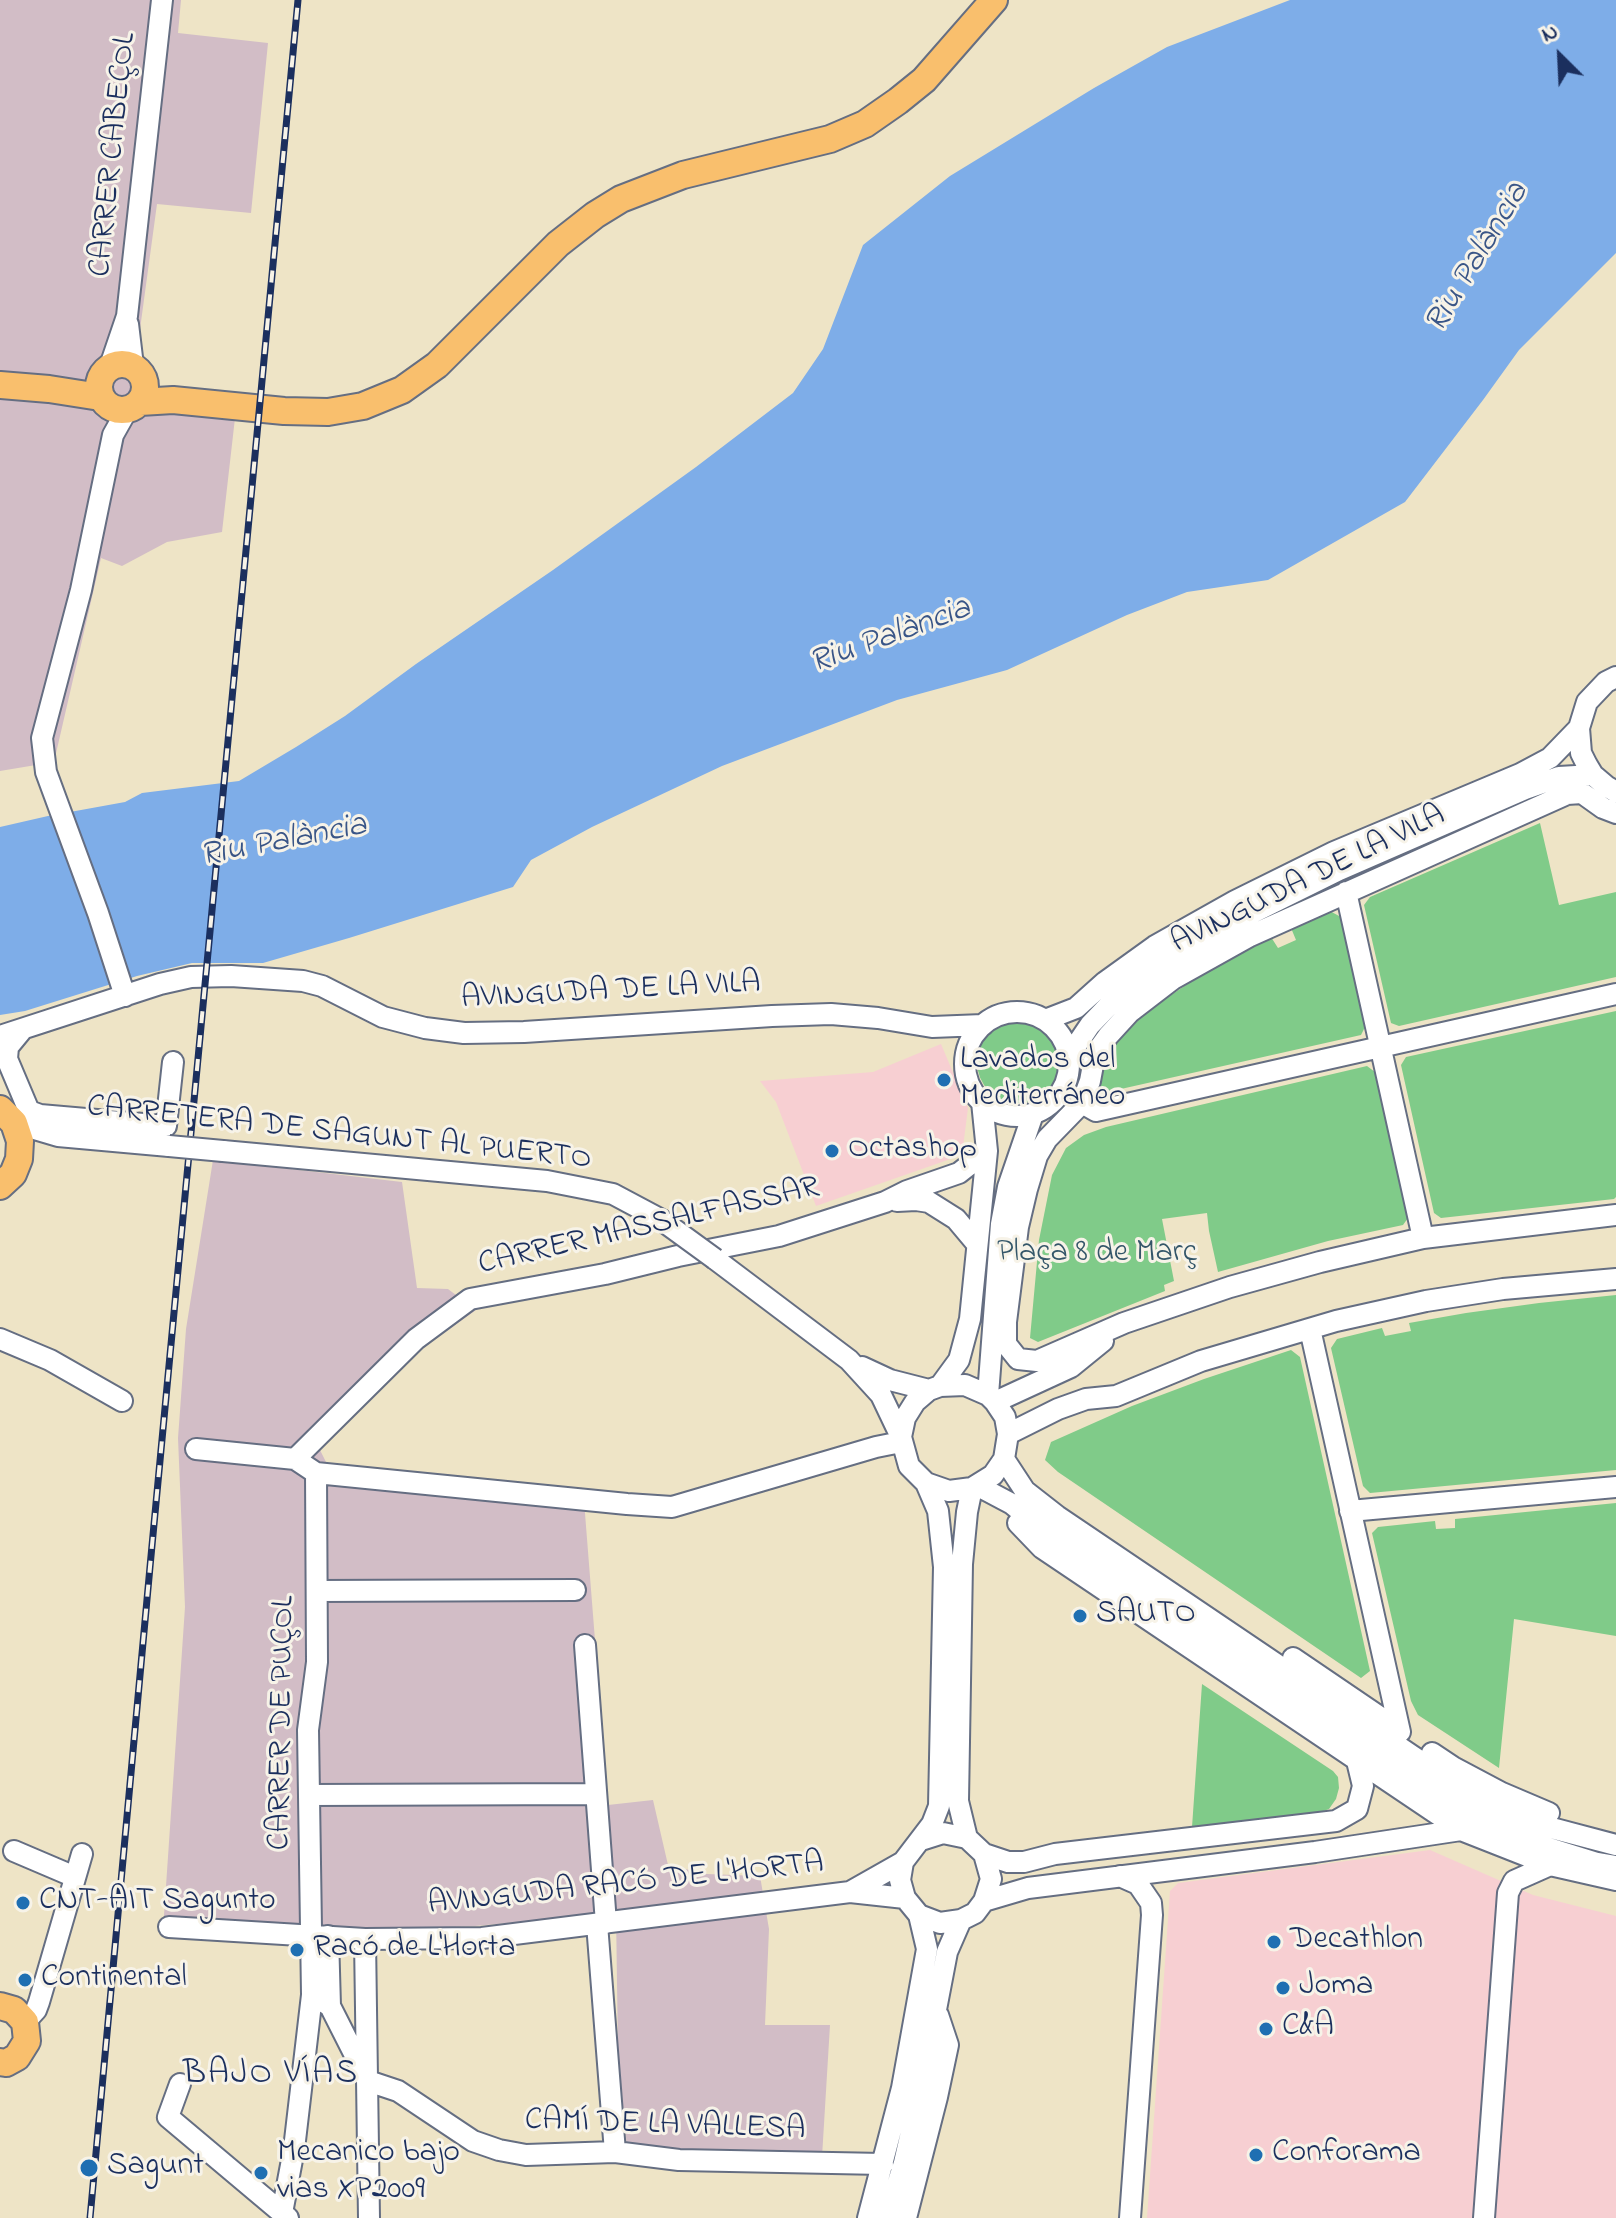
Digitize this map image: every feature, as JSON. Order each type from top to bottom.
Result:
[{"type":"main road","points":[[3,383],[49,389],[120,388],[173,400],[284,411],[328,412],[363,406],[402,390],[437,365],[558,244],[595,215],[621,199],[683,175],[818,143],[865,124],[924,80],[994,0]]},
{"type":"main road","points":[[0,1186],[13,1174],[19,1159],[20,1141],[7,1116]]},
{"type":"main road","points":[[0,2006],[14,2010],[25,2022],[27,2041],[17,2057],[2,2068]]},
{"type":"street","name":"CARRER CABEÇOL","points":[[125,996],[46,772],[42,738],[81,590],[113,435],[162,0]]},
{"type":"street","name":"AVINGUDA DE LA VILA","points":[[1045,1020],[1076,1008],[1105,982],[1155,946],[1235,901],[1334,852],[1520,774],[1550,758],[1579,728],[1587,702],[1606,682],[1616,677]]},
{"type":"street","points":[[1579,728],[1581,753],[1593,775],[1616,792]]},
{"type":"street","name":"AVINGUDA DE LA VILA","points":[[1069,1056],[1090,1025],[1116,998],[1162,964],[1240,919],[1339,870],[1525,789],[1559,777],[1593,775]]},
{"type":"street","name":"AVINGUDA DE LA VILA","points":[[1082,1103],[1095,1054],[1130,1012],[1173,979],[1250,936],[1567,794],[1582,793],[1616,813]]},
{"type":"street","points":[[1346,892],[1423,1238]]},
{"type":"street","name":"AVINGUDA DE LA VILA","points":[[0,1036],[160,984],[191,977],[282,979],[322,986],[383,1017],[425,1028],[464,1033],[831,1014],[932,1027],[983,1025]]},
{"type":"street","points":[[1616,994],[1096,1111],[1082,1103],[1047,1139],[1030,1178],[1018,1227],[1006,1344],[1018,1359],[1037,1361],[1124,1323],[1230,1287],[1320,1262],[1423,1238],[1616,1215]]},
{"type":"street","points":[[1011,1012],[1024,1012],[1045,1020],[1061,1035],[1069,1056],[1067,1080],[1061,1093],[1043,1110],[1033,1114],[1006,1115],[991,1109],[969,1084],[965,1063],[970,1042],[983,1025],[1011,1012]]},
{"type":"street","points":[[932,1027],[965,1063]]},
{"type":"street","points":[[22,1030],[8,1047],[8,1076],[29,1111],[40,1115],[166,1126],[173,1062]]},
{"type":"street","points":[[868,2218],[902,2088],[927,1949],[919,1915],[905,1898],[900,1880],[903,1862],[932,1824],[939,1806],[944,1567],[938,1511],[926,1483],[909,1466],[901,1439],[905,1418],[915,1402],[935,1388],[959,1360],[970,1319],[987,1151],[982,1102]]},
{"type":"street","points":[[992,1399],[1001,1224],[1008,1187],[1033,1114]]},
{"type":"street","name":"CARRETERA DE SAGUNT AL PUERTO","points":[[7,1116],[58,1136],[547,1181],[613,1194],[660,1219],[849,1360],[890,1380],[935,1388]]},
{"type":"street","name":"CARRETERA DE SAGUNT AL PUERTO","points":[[19,1159],[58,1136]]},
{"type":"street","name":"CARRER MASSALFASSAR","points":[[295,1459],[416,1339],[470,1299],[605,1274],[779,1236],[885,1202],[959,1173],[987,1151]]},
{"type":"street","name":"CARRER MASSALFASSAR","points":[[885,1202],[929,1202],[956,1219],[977,1244]]},
{"type":"street","points":[[1008,1434],[1086,1399],[1116,1396],[1201,1361],[1310,1329],[1426,1301],[1503,1289],[1616,1279]]},
{"type":"street","points":[[992,1399],[1071,1367],[1124,1323]]},
{"type":"street","points":[[1310,1329],[1400,1732]]},
{"type":"street","points":[[0,1339],[50,1360],[122,1401]]},
{"type":"street","name":"CARRETERA DE SAGUNT AL PUERTO","points":[[849,1360],[881,1395],[901,1439]]},
{"type":"street","points":[[926,1483],[949,1491],[975,1487],[993,1475],[1004,1459],[1008,1434],[1005,1417],[992,1399],[965,1385],[935,1388]]},
{"type":"street","points":[[196,1449],[295,1459],[316,1473],[672,1507],[901,1439]]},
{"type":"street","points":[[1004,1459],[1025,1491],[1042,1504],[1448,1780],[1496,1806],[1544,1826],[1616,1845]]},
{"type":"street","name":"CARRER DE PUÇOL","points":[[285,2215],[321,2000],[308,1730],[317,1662],[316,1473]]},
{"type":"street","points":[[975,1487],[1012,1504],[1058,1540],[1441,1798],[1487,1823],[1539,1845],[1616,1866]]},
{"type":"street","points":[[967,1838],[958,1801],[962,1564],[967,1512],[975,1487]]},
{"type":"street","points":[[1350,1511],[1616,1487]]},
{"type":"street","points":[[1012,1504],[1018,1525],[1042,1548],[1461,1830],[1550,1865],[1616,1880]]},
{"type":"street","points":[[1042,1504],[1081,1516],[1453,1767],[1548,1813],[1616,1832]]},
{"type":"street","points":[[317,1591],[575,1590]]},
{"type":"street","points":[[585,1645],[615,2152]]},
{"type":"street","points":[[921,1840],[943,1833],[967,1838],[984,1854],[1008,1862],[1024,1862],[1055,1854],[1336,1821],[1357,1809],[1363,1786],[1357,1761]]},
{"type":"street","points":[[309,1795],[596,1794]]},
{"type":"street","points":[[984,1901],[1028,1888],[1315,1852],[1461,1830]]},
{"type":"street","points":[[1505,1846],[1514,1881]]},
{"type":"street","points":[[14,1851],[75,1877]]},
{"type":"street","points":[[25,2022],[39,2002],[82,1854]]},
{"type":"street","points":[[919,1915],[940,1923],[961,1920],[975,1913],[984,1901],[991,1879],[984,1854]]},
{"type":"street","name":"AVINGUDA RACÓ DE L'HORTA","points":[[850,1892],[903,1862]]},
{"type":"street","points":[[1484,2218],[1508,1893],[1514,1881],[1550,1865]]},
{"type":"street","points":[[1120,1876],[1138,1884],[1151,1903],[1152,1915],[1130,2218]]},
{"type":"street","name":"AVINGUDA RACÓ DE L'HORTA","points":[[169,1927],[365,1939],[482,1938],[850,1892],[905,1898]]},
{"type":"street","points":[[887,2218],[904,2163],[947,1952],[961,1920]]},
{"type":"street","points":[[365,1939],[369,2218]]},
{"type":"street","points":[[321,2000],[368,2081]]},
{"type":"street","points":[[906,2218],[948,2045],[937,2011]]},
{"type":"street","name":"CAMÍ DE LA VALLESA","points":[[368,2081],[398,2091],[473,2141],[526,2155],[615,2152],[679,2160],[883,2164]]},
{"type":"street","points":[[180,2084],[168,2117],[285,2215]]},
{"type":"shaded area","points":[[0,0],[181,0],[178,33],[268,43],[251,213],[157,204],[132,388],[232,392],[235,418],[222,532],[167,542],[122,566],[101,558],[54,762],[0,771]]},
{"type":"shaded area","points":[[941,1044],[968,1108],[962,1155],[816,1206],[776,1102],[760,1081],[873,1072]]},
{"type":"shaded area","points":[[213,1160],[402,1182],[417,1288],[448,1289],[476,1310],[406,1360],[320,1450],[327,1464],[583,1488],[608,1805],[653,1800],[668,1865],[707,1874],[760,1876],[769,1929],[765,2025],[830,2025],[822,2157],[627,2148],[618,2052],[616,1913],[475,1926],[359,1930],[163,1930],[185,1607],[178,1438],[186,1329]]},
{"type":"shaded area","points":[[1430,1850],[1533,1895],[1616,1916],[1616,2218],[1147,2218],[1170,1891],[1178,1883]]},
{"type":"green space","points":[[1540,823],[1559,905],[1616,892],[1616,977],[1399,1026],[1391,1023],[1364,905],[1370,897]]},
{"type":"green space","points":[[1326,909],[1341,917],[1365,1027],[1361,1035],[1112,1091],[1109,1097],[1100,1092],[1096,1082],[1106,1054],[1147,1011],[1204,973],[1271,937],[1278,948],[1296,940],[1291,928]]},
{"type":"green space","points":[[1616,1011],[1616,1197],[1441,1218],[1434,1213],[1401,1065],[1406,1057]]},
{"type":"green space","points":[[1018,1021],[1034,1024],[1047,1033],[1056,1046],[1059,1062],[1056,1078],[1047,1091],[1034,1100],[1018,1103],[1002,1100],[989,1091],[980,1078],[977,1062],[980,1046],[989,1033],[1002,1024]]},
{"type":"green space","name":"Plaça 8 de Març","points":[[1367,1066],[1375,1072],[1408,1218],[1403,1225],[1328,1241],[1218,1272],[1207,1213],[1162,1219],[1174,1281],[1164,1285],[1165,1291],[1038,1342],[1030,1338],[1039,1240],[1052,1175],[1066,1148],[1084,1135],[1106,1127]]},
{"type":"green space","points":[[1616,1295],[1616,1470],[1370,1493],[1363,1486],[1331,1348],[1337,1339],[1382,1328],[1385,1336],[1411,1331],[1409,1323],[1466,1313]]},
{"type":"green space","points":[[1291,1350],[1300,1357],[1370,1671],[1361,1678],[1058,1472],[1045,1460],[1051,1442],[1132,1406]]},
{"type":"green space","points":[[1616,1503],[1616,1636],[1514,1619],[1499,1768],[1418,1715],[1411,1701],[1372,1533],[1378,1527],[1435,1521],[1436,1529],[1455,1528],[1455,1519]]},
{"type":"green space","points":[[1202,1684],[1333,1771],[1338,1777],[1339,1788],[1329,1809],[1318,1813],[1192,1827]]},
{"type":"water","name":"Riu Palància","points":[[1290,0],[1616,0],[1616,253],[1519,350],[1405,502],[1268,580],[1187,592],[1127,615],[1007,670],[897,700],[722,766],[592,827],[531,860],[513,887],[263,963],[192,963],[137,976],[25,1011],[0,1015],[0,827],[125,802],[142,793],[239,781],[345,716],[696,467],[793,393],[823,349],[863,245],[950,176],[1167,47]]},
{"type":"railway","points":[[90,2218],[298,0]]},
{"type":"place","name":"Lavados del Mediterráneo","points":[[944,1080]]},
{"type":"place","name":"Octashop","points":[[832,1151]]},
{"type":"place","name":"SAUTO","points":[[1080,1616]]},
{"type":"place","name":"CNT-AIT Sagunto","points":[[23,1903]]},
{"type":"place","name":"Decathlon","points":[[1274,1942]]},
{"type":"place","name":"Racó de L'Horta","points":[[297,1950]]},
{"type":"place","name":"Continental","points":[[25,1980]]},
{"type":"place","name":"Joma","points":[[1283,1988]]},
{"type":"place","name":"C&A","points":[[1266,2029]]},
{"type":"place","name":"Conforama","points":[[1256,2155]]},
{"type":"place","name":"Sagunt","points":[[89,2168]]},
{"type":"place","name":"Mecanico bajo vias XP2009","points":[[261,2173]]},
{"type":"district","name":"BAJO VÍAS","points":[[271,2076]]}]
